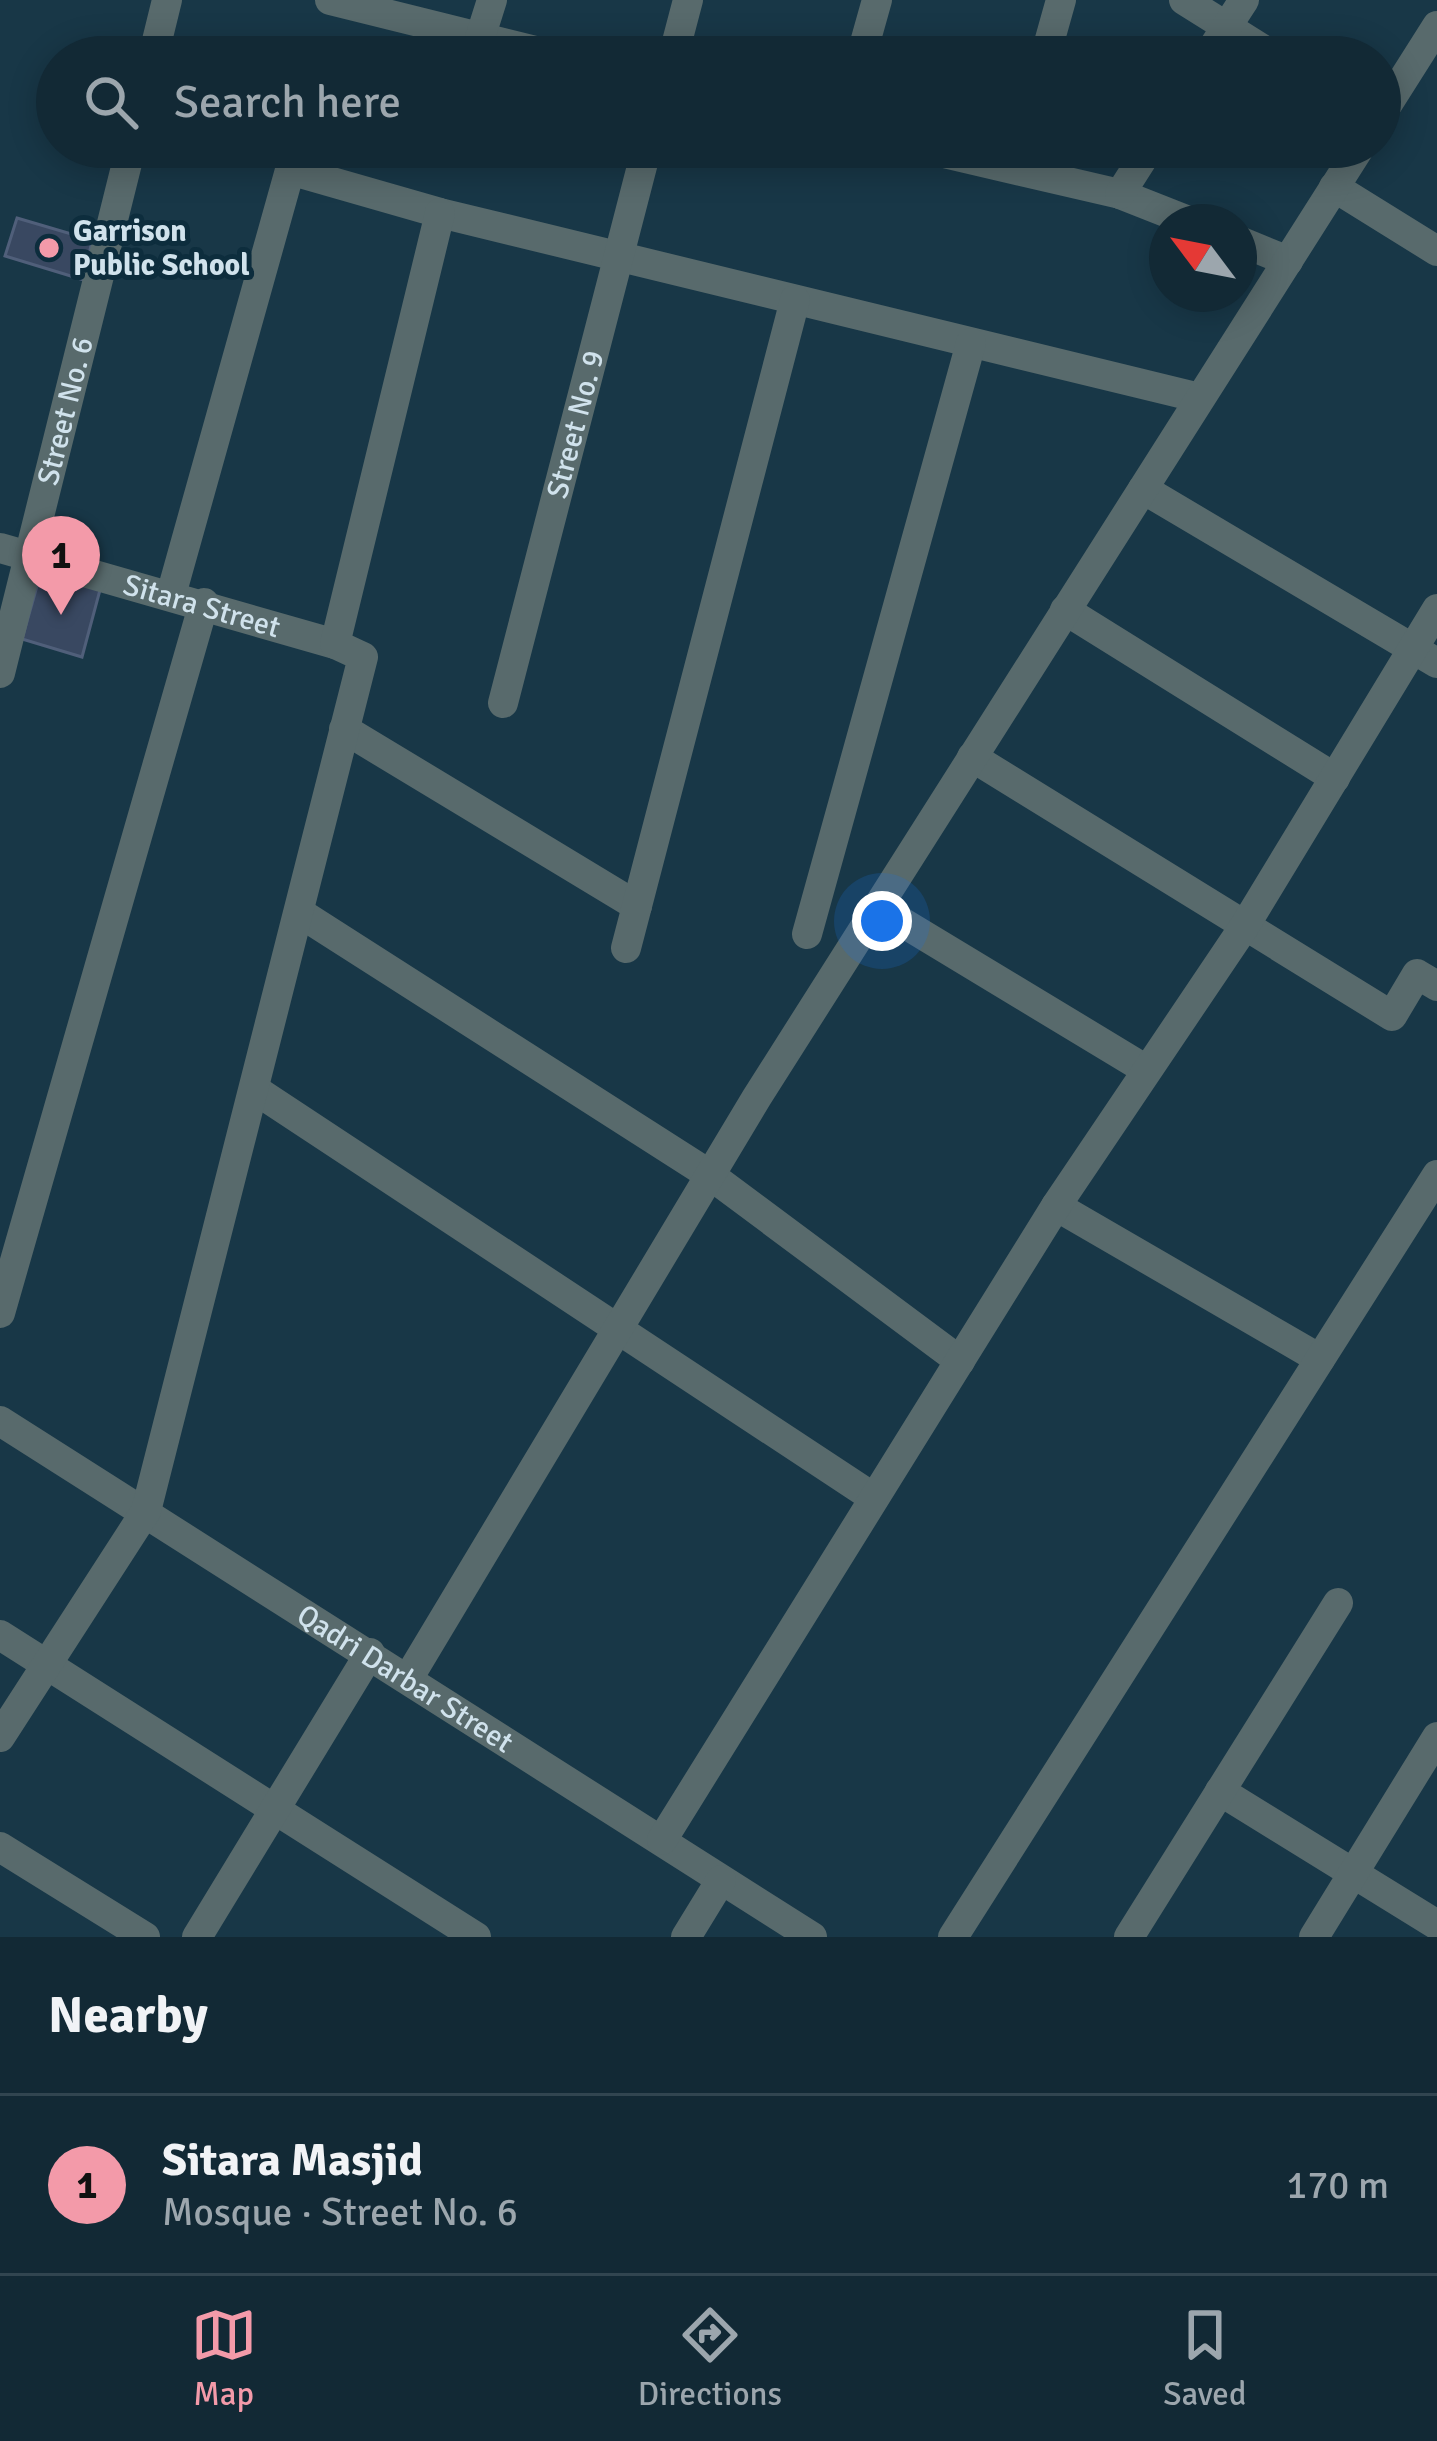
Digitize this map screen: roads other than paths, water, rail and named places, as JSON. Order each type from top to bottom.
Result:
[{"type":"street","points":[[158,36],[167,0]]},
{"type":"street","points":[[330,0],[473,36]]},
{"type":"street","points":[[482,36],[492,0]]},
{"type":"street","points":[[679,36],[688,0]]},
{"type":"street","points":[[867,36],[877,0]]},
{"type":"street","points":[[1051,36],[1061,0]]},
{"type":"street","points":[[1184,0],[1241,36]]},
{"type":"street","points":[[1221,36],[1244,0]]},
{"type":"street","points":[[1401,85],[1434,36]]},
{"type":"street","name":"Street No. 6","points":[[0,673],[15,552],[125,168]]},
{"type":"street","name":"Street No. 9","points":[[503,703],[641,168]]},
{"type":"street","points":[[1043,168],[1149,205]]},
{"type":"street","points":[[1120,194],[1137,168]]},
{"type":"street","points":[[409,1677],[614,1327],[1347,168]]},
{"type":"street","points":[[171,595],[290,170],[440,213],[1200,398]]},
{"type":"street","points":[[1334,188],[1437,251]]},
{"type":"street","points":[[0,1737],[146,1511],[363,656],[335,644],[440,213]]},
{"type":"street","points":[[1257,248],[1288,261]]},
{"type":"street","points":[[626,948],[795,300]]},
{"type":"street","points":[[807,934],[970,343]]},
{"type":"street","points":[[1143,489],[1425,656]]},
{"type":"street","name":"Sitara Street","points":[[15,552],[335,644]]},
{"type":"street","points":[[0,1313],[204,603]]},
{"type":"street","points":[[662,1840],[1056,1206],[1244,927],[1335,778],[1425,656],[1437,609]]},
{"type":"street","points":[[1065,610],[1335,778]]},
{"type":"street","points":[[344,729],[638,906]]},
{"type":"street","points":[[972,757],[1392,1016],[1417,974],[1437,986]]},
{"type":"street","points":[[877,907],[1145,1069]]},
{"type":"street","points":[[300,913],[710,1174],[960,1360]]},
{"type":"street","points":[[254,1089],[874,1498]]},
{"type":"street","points":[[953,1937],[1437,1175]]},
{"type":"street","points":[[1056,1206],[1320,1359]]},
{"type":"street","name":"Qadri Darbar Street","points":[[0,1421],[812,1937]]},
{"type":"street","points":[[1129,1937],[1338,1603]]},
{"type":"street","points":[[0,1635],[476,1937]]},
{"type":"street","points":[[197,1937],[370,1653]]},
{"type":"street","points":[[1314,1937],[1437,1737]]},
{"type":"street","points":[[1220,1792],[1437,1925]]},
{"type":"street","points":[[0,1847],[145,1937]]},
{"type":"street","points":[[686,1937],[721,1880]]},
{"type":"place","name":"Garrison Public School","points":[[49,248]]},
{"type":"place","name":"Sitara Masjid","points":[[61,615]]}]
